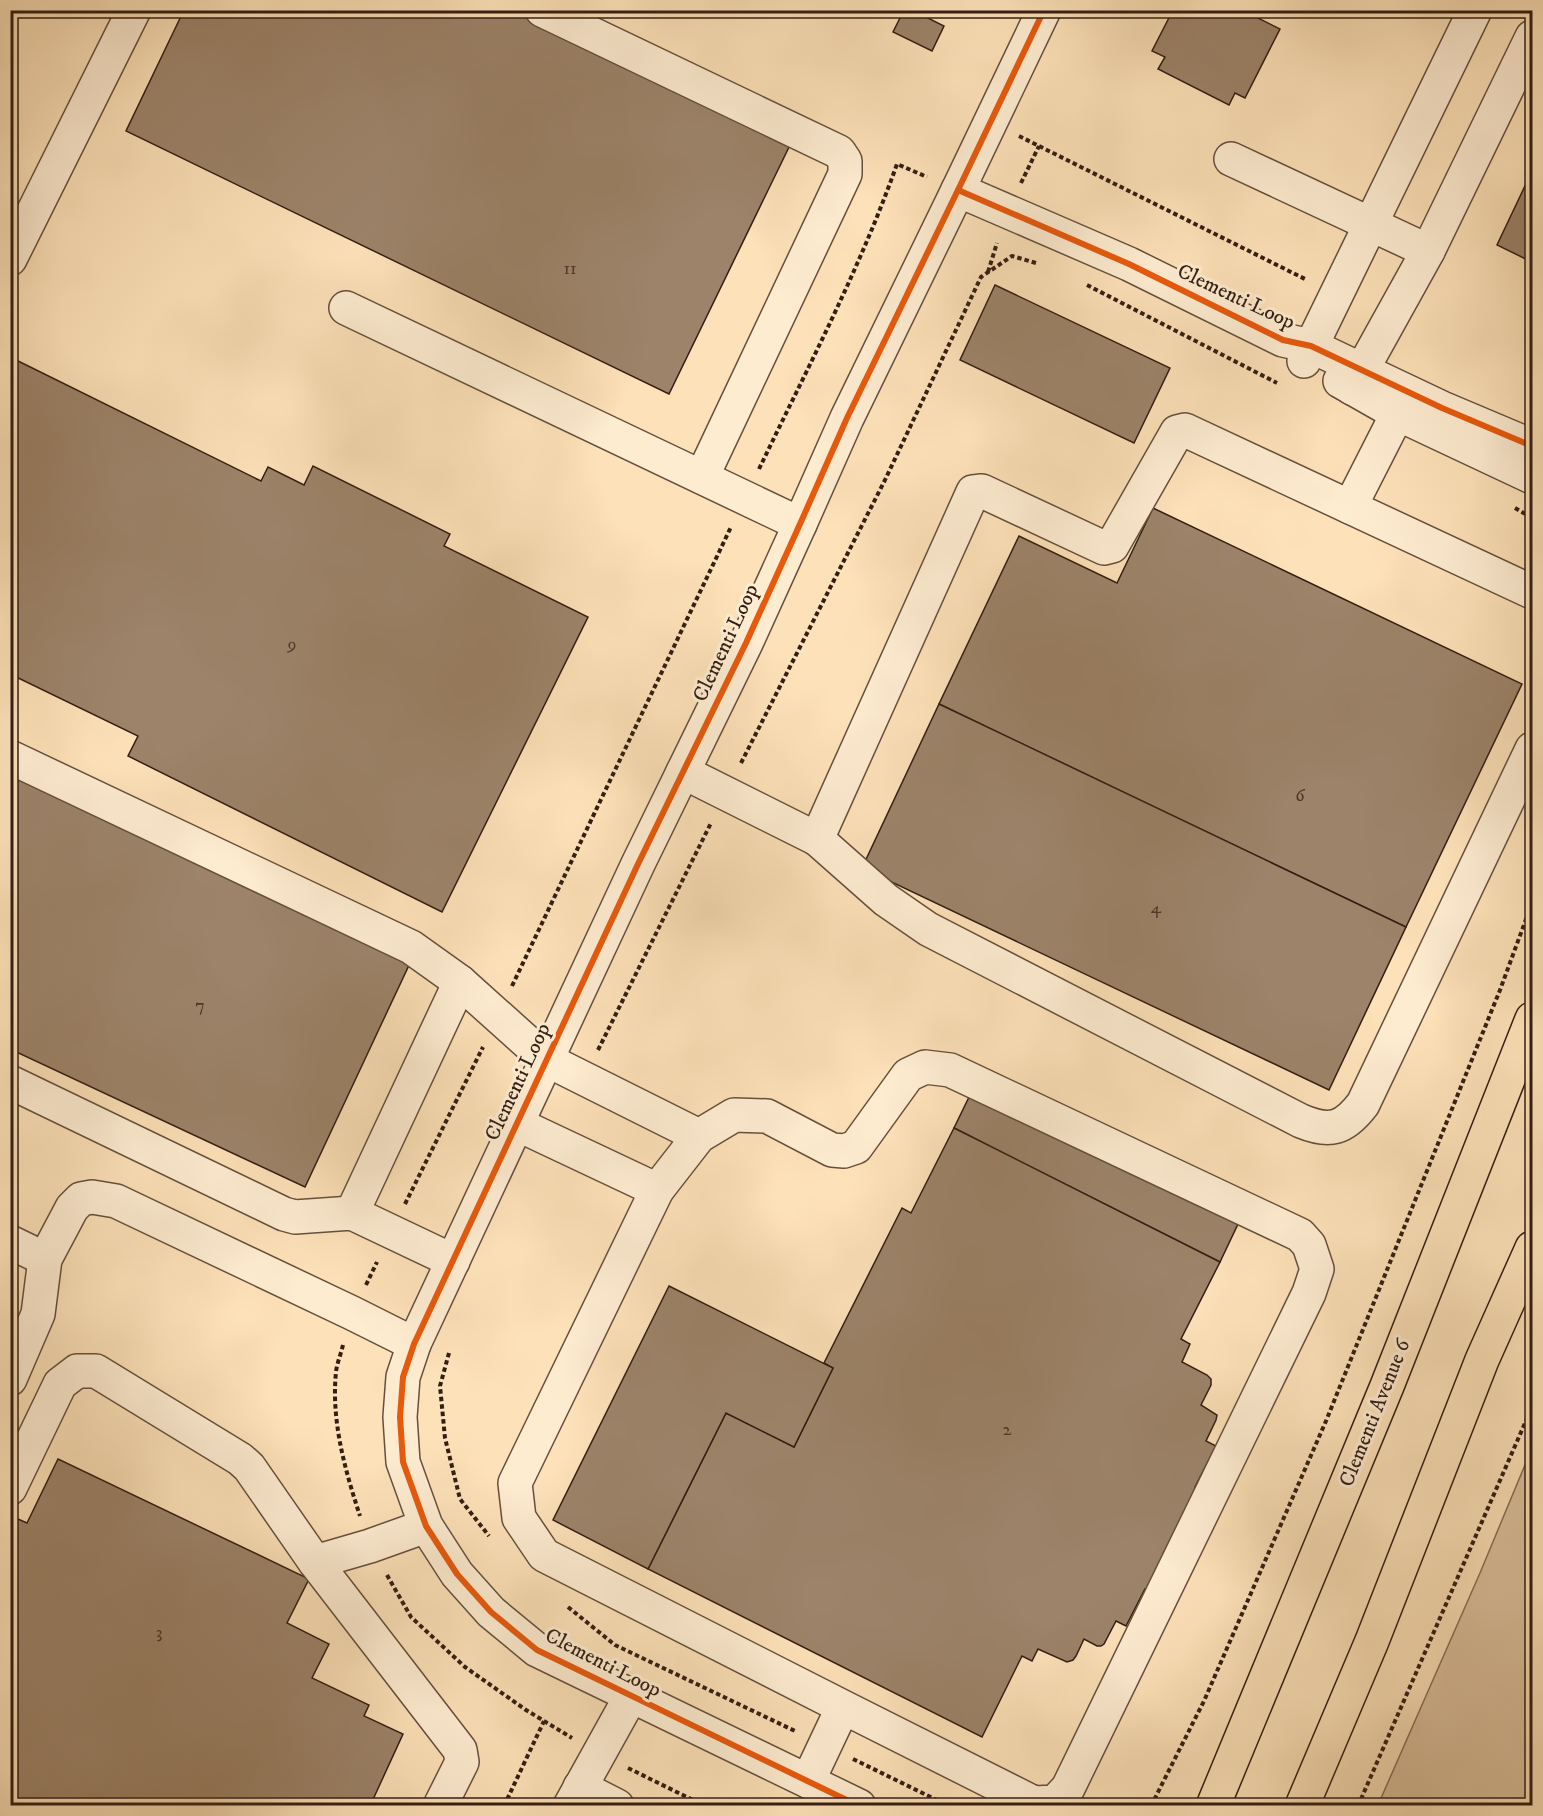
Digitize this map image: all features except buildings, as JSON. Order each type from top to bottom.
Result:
[{"type":"main road","name":"Clementi Avenue 6","points":[[1213,1806],[1378,1408],[1533,1018]]},
{"type":"main road","points":[[1302,1806],[1372,1641],[1482,1360],[1533,1248]]},
{"type":"street","points":[[10,259],[134,10]]},
{"type":"street","points":[[542,10],[839,152],[845,161],[845,174],[702,477]]},
{"type":"street","name":"Clementi Loop","points":[[859,1806],[537,1650],[491,1612],[458,1574],[426,1526],[403,1462],[400,1417],[403,1377],[414,1344],[800,524],[847,418],[1044,10]]},
{"type":"street","name":"Clementi Loop","points":[[1299,349],[1336,295],[1476,10]]},
{"type":"street","points":[[1358,379],[1428,251],[1533,37]]},
{"type":"street","points":[[1231,159],[1428,251]]},
{"type":"street","name":"Clementi Loop","points":[[958,190],[1129,264],[1358,379],[1533,477]]},
{"type":"street","points":[[346,308],[800,524]]},
{"type":"street","points":[[1350,507],[1403,403]]},
{"type":"street","name":"Clementi Loop","points":[[1403,403],[1442,408],[1533,446]]},
{"type":"street","points":[[817,839],[973,492],[982,491],[1104,548],[1112,546],[1177,432],[1185,430],[1533,592]]},
{"type":"street","points":[[683,772],[817,839],[886,900],[936,934],[1300,1121],[1319,1126],[1336,1126],[1347,1122],[1363,1104],[1533,749]]},
{"type":"street","points":[[10,757],[411,947],[460,982],[547,1060],[699,1136]]},
{"type":"street","points":[[352,1213],[460,982]]},
{"type":"street","points":[[925,1067],[950,1070],[1299,1235],[1309,1245],[1317,1269],[1309,1293],[1068,1788],[1055,1802],[1034,1803],[544,1555],[519,1518],[515,1483],[657,1190],[699,1136],[734,1115],[767,1116],[832,1150],[844,1151],[856,1147],[908,1075],[925,1067]]},
{"type":"street","points":[[10,1082],[284,1214],[295,1217],[352,1213],[453,1261]]},
{"type":"street","points":[[517,1124],[657,1190]]},
{"type":"street","points":[[10,1379],[38,1314],[45,1258],[72,1208],[81,1200],[92,1197],[116,1201],[414,1344]]},
{"type":"street","points":[[10,1242],[45,1258]]},
{"type":"street","points":[[10,1488],[60,1384],[77,1371],[96,1371],[240,1459],[249,1467],[315,1562],[460,1750],[462,1762],[440,1806]]},
{"type":"street","points":[[315,1562],[426,1526]]},
{"type":"street","points":[[617,1806],[575,1796],[631,1696]]},
{"type":"street","points":[[808,1780],[843,1707]]},
{"type":"path","points":[[991,122],[1336,295]]},
{"type":"path","points":[[392,1232],[836,310],[889,188],[897,164],[958,190]]},
{"type":"path","points":[[584,1079],[725,794],[885,480],[981,277],[1012,256],[1044,265]]},
{"type":"path","points":[[1085,284],[1282,385]]},
{"type":"path","points":[[1512,507],[1533,518]]},
{"type":"path","points":[[1151,1806],[1204,1701],[1326,1421],[1533,903]]},
{"type":"path","points":[[452,1342],[440,1386],[445,1438],[460,1499],[489,1536]]},
{"type":"path","points":[[1359,1806],[1533,1407]]},
{"type":"path","points":[[559,1600],[615,1645],[949,1806]]},
{"type":"path","points":[[504,1806],[544,1721]]},
{"type":"shaded area","points":[[1532,1448],[1532,1805],[1378,1805],[1480,1573]]},
{"type":"cycle path","points":[[859,1806],[537,1650],[491,1612],[457,1574],[426,1526],[403,1462],[400,1417],[403,1377],[414,1344],[638,864],[746,643],[847,418],[1044,10]]},
{"type":"cycle path","points":[[958,190],[1129,264],[1283,340],[1311,346],[1442,408],[1532,446]]}]
